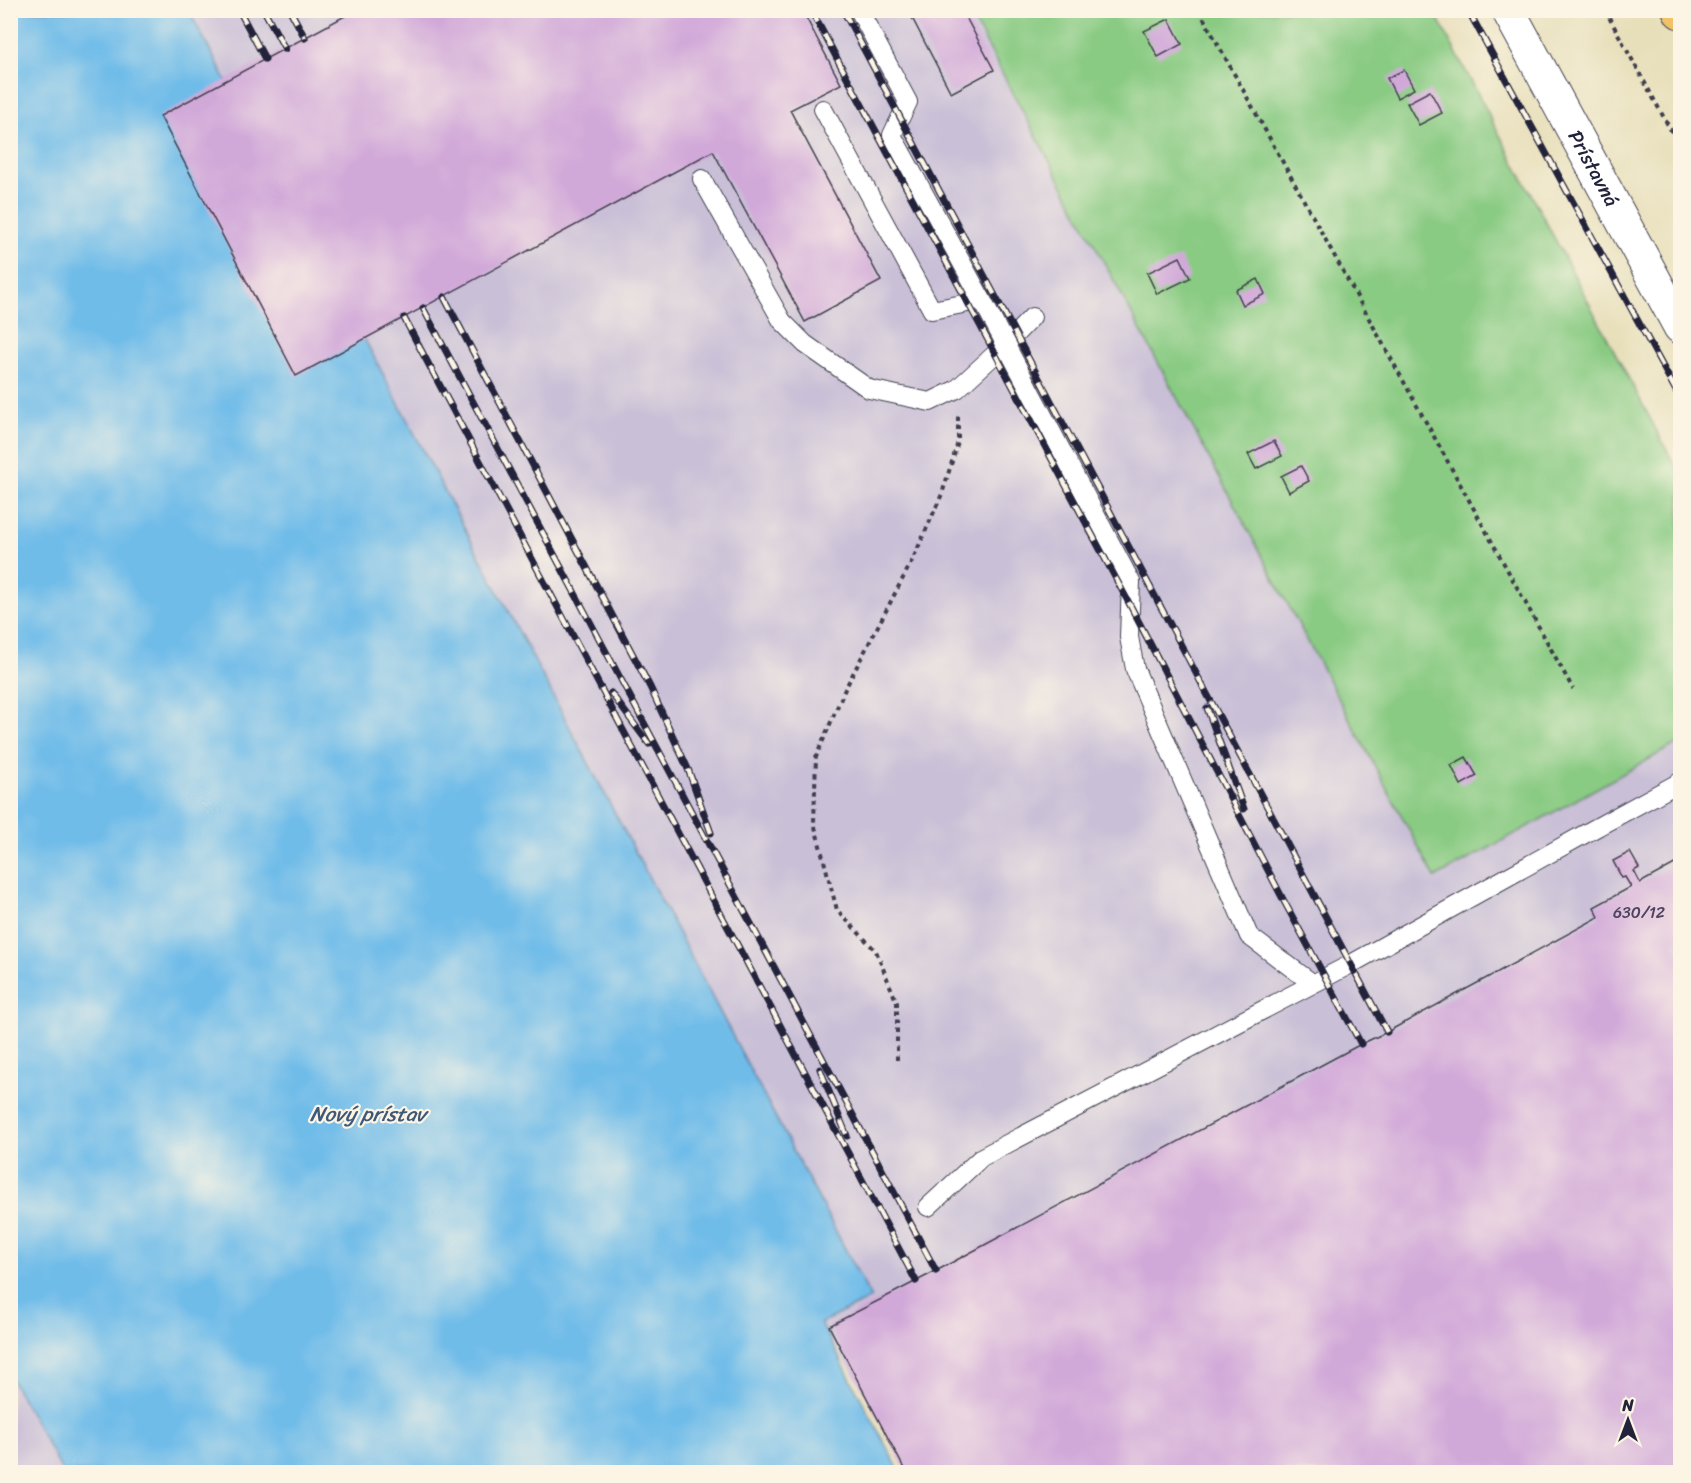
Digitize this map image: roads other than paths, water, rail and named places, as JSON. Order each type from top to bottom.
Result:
[{"type":"street","name":"Prístavná","points":[[1508,10],[1680,327]]},
{"type":"lane","points":[[860,10],[908,102],[892,135],[1131,582],[1129,637],[1135,669],[1250,936],[1312,983]]},
{"type":"lane","points":[[823,109],[932,310],[981,298]]},
{"type":"lane","points":[[702,179],[782,321],[805,344],[869,389],[930,402],[957,389],[1032,317]]},
{"type":"lane","points":[[928,1207],[982,1157],[1361,958],[1680,782]]},
{"type":"water","name":"Nový prístav","points":[[10,11],[189,11],[871,1298],[821,1323],[900,1472],[63,1472],[10,1377]]},
{"type":"railway","points":[[239,10],[265,59]]},
{"type":"railway","points":[[264,10],[285,49]]},
{"type":"railway","points":[[290,10],[305,38]]},
{"type":"railway","points":[[811,10],[1130,605],[1361,1044]]},
{"type":"railway","points":[[843,10],[1387,1032]]},
{"type":"railway","points":[[1468,10],[1680,398]]},
{"type":"railway","points":[[444,297],[650,687],[688,769],[711,833]]},
{"type":"railway","points":[[423,308],[936,1271]]},
{"type":"railway","points":[[404,318],[916,1281]]},
{"type":"railway","points":[[611,693],[649,744]]},
{"type":"railway","points":[[1207,708],[1244,809]]},
{"type":"railway","points":[[820,1069],[847,1136]]}]
